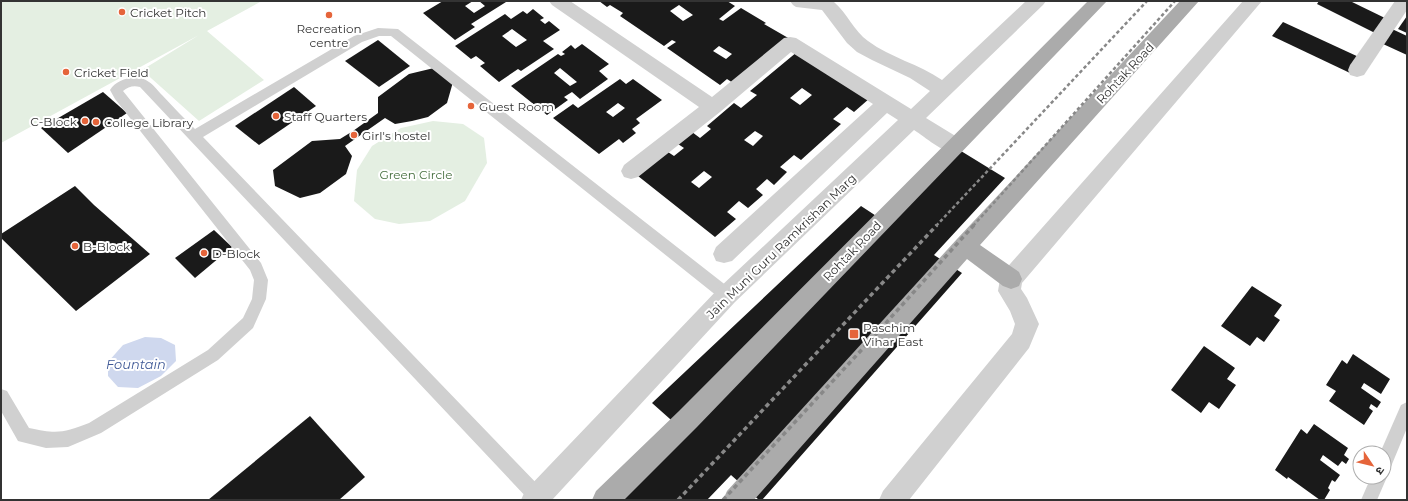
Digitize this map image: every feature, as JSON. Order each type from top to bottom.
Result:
[{"type":"main road","name":"Rohtak Road","points":[[605,500],[688,419],[1098,1]]},
{"type":"main road","name":"Rohtak Road","points":[[736,500],[965,246],[1190,1]]},
{"type":"main road","points":[[965,246],[1011,278]]},
{"type":"street","points":[[558,1],[713,107]]},
{"type":"street","points":[[799,1],[803,3],[820,3],[830,7],[844,28],[857,42],[880,58],[916,73],[942,90]]},
{"type":"street","name":"Jain Muni Guru Ramkrishan Marg","points":[[535,498],[727,295],[1037,1]]},
{"type":"street","points":[[892,500],[1021,340],[1027,324],[1019,305],[1010,291],[1011,278],[1253,1]]},
{"type":"street","points":[[1357,70],[1404,1]]},
{"type":"street","points":[[631,171],[713,107],[790,43],[955,146]]},
{"type":"street","points":[[724,254],[886,103]]},
{"type":"lane","points":[[194,136],[358,39],[378,32],[394,32],[727,295]]},
{"type":"lane","points":[[1,396],[24,436],[46,440],[68,439],[95,428],[213,355],[248,323],[259,300],[261,280],[256,267],[119,96],[116,90],[126,82],[137,81],[144,84],[194,136],[535,498]]},
{"type":"lane","points":[[1392,445],[1407,410]]},
{"type":"lane","points":[[1369,500],[1375,485]]},
{"type":"green space","name":"Cricket Field","points":[[1,1],[262,1],[207,31],[264,80],[199,121],[142,70],[199,35],[1,143]]},
{"type":"green space","name":"Green Circle","points":[[433,121],[463,124],[484,138],[487,163],[465,201],[430,221],[399,224],[375,219],[354,201],[357,170],[372,146],[401,128]]},
{"type":"water","name":"Fountain","points":[[145,337],[161,338],[175,345],[176,361],[161,376],[138,388],[118,387],[108,376],[108,362],[123,345]]},
{"type":"building","points":[[443,1],[473,1],[465,6],[474,13],[485,6],[479,1],[510,1],[471,24],[475,27],[455,40],[423,13]]},
{"type":"building","points":[[599,1],[727,1],[735,6],[719,19],[723,21],[741,8],[766,23],[764,24],[790,39],[733,83],[727,79],[720,85],[667,48],[676,42],[672,40],[664,46],[620,16],[623,13],[610,5],[607,7]],"holes":[[[679,5],[693,15],[683,21],[670,11]],[[719,46],[732,54],[726,59],[713,51]]]},
{"type":"building","points":[[1319,1],[1350,1],[1387,19],[1375,33],[1317,4]]},
{"type":"building","points":[[533,9],[544,18],[540,20],[545,24],[549,21],[560,30],[543,41],[554,49],[521,71],[518,69],[499,82],[480,66],[485,63],[476,56],[471,59],[455,46],[505,14],[511,19],[523,11],[527,14]],"holes":[[[512,29],[527,40],[516,47],[502,36]]]},
{"type":"building","points":[[1407,16],[1407,33],[1398,29]]},
{"type":"building","points":[[1283,22],[1361,58],[1350,73],[1272,36]]},
{"type":"building","points":[[1392,29],[1407,36],[1407,55],[1383,44]]},
{"type":"building","name":"Staff Quarters","points":[[378,40],[410,66],[379,87],[345,61]]},
{"type":"building","points":[[582,44],[609,64],[599,71],[608,79],[580,99],[572,92],[564,97],[568,100],[547,115],[511,86],[558,54],[561,56],[565,54],[562,52],[571,45],[575,49]],"holes":[[[560,68],[577,82],[570,86],[554,73]]]},
{"type":"building","points":[[797,52],[870,98],[854,112],[847,107],[833,119],[841,124],[801,160],[794,155],[780,167],[787,172],[774,185],[767,179],[756,189],[763,195],[748,208],[739,201],[727,212],[736,219],[715,237],[638,176],[668,152],[674,156],[684,148],[678,144],[692,132],[700,138],[711,129],[707,126],[734,103],[741,108],[757,95],[750,91]],"holes":[[[802,88],[812,95],[800,105],[790,98]],[[755,131],[763,136],[753,146],[744,140]],[[704,171],[712,177],[699,188],[691,182]]]},
{"type":"building","name":"Girl's hostel","points":[[434,68],[453,82],[447,103],[428,117],[412,121],[395,124],[385,118],[345,146],[352,156],[346,174],[320,193],[300,198],[275,186],[273,170],[312,141],[340,139],[378,113],[378,97],[409,74]]},
{"type":"building","points":[[620,79],[626,84],[633,79],[662,100],[636,119],[640,123],[632,129],[636,133],[623,143],[619,139],[599,154],[553,118],[573,104],[578,108]],"holes":[[[618,103],[625,108],[613,117],[606,112]]]},
{"type":"building","name":"Staff Quarters","points":[[294,87],[316,106],[259,145],[235,126]]},
{"type":"building","name":"C-Block","points":[[103,92],[127,113],[68,153],[41,128]]},
{"type":"building","points":[[961,151],[1005,178],[934,255],[962,273],[762,500],[759,500],[731,475],[707,500],[606,500],[679,427],[652,403],[861,206],[890,225]]},
{"type":"building","name":"B-Block","points":[[75,186],[94,205],[150,254],[76,311],[1,238],[1,234]]},
{"type":"building","name":"D-Block","points":[[214,230],[232,247],[195,278],[175,258]]},
{"type":"building","points":[[1252,286],[1282,305],[1274,316],[1280,320],[1264,342],[1257,337],[1250,346],[1221,326]]},
{"type":"building","points":[[1204,346],[1235,368],[1227,379],[1236,385],[1219,409],[1209,402],[1201,413],[1171,390]]},
{"type":"building","points":[[1353,354],[1390,379],[1381,394],[1364,383],[1361,388],[1381,402],[1377,408],[1371,404],[1369,408],[1373,411],[1364,425],[1329,401],[1336,391],[1326,385],[1342,360],[1347,364]]},
{"type":"building","points":[[310,416],[365,477],[339,500],[208,500]]},
{"type":"building","points":[[1314,424],[1348,448],[1344,455],[1349,459],[1346,464],[1342,461],[1338,466],[1323,455],[1320,460],[1340,475],[1335,482],[1332,480],[1328,488],[1330,490],[1324,500],[1320,500],[1288,477],[1287,479],[1275,470],[1301,429],[1307,434]]},
{"type":"railway","points":[[936,226],[1147,1]]},
{"type":"railway","points":[[973,226],[1175,1]]},
{"type":"railway","points":[[678,500],[937,225]]},
{"type":"railway","points":[[723,500],[974,225]]},
{"type":"place","name":"Cricket Pitch","points":[[122,12]]},
{"type":"place","name":"Recreation centre","points":[[329,15]]},
{"type":"place","name":"Cricket Field","points":[[66,72]]},
{"type":"place","name":"Guest Room","points":[[471,106]]},
{"type":"place","name":"Staff Quarters","points":[[276,116]]},
{"type":"place","name":"C-Block","points":[[85,121]]},
{"type":"place","name":"College Library","points":[[96,122]]},
{"type":"place","name":"Girl's hostel","points":[[354,135]]},
{"type":"place","name":"B-Block","points":[[75,246]]},
{"type":"place","name":"D-Block","points":[[204,253]]},
{"type":"place","name":"Paschim Vihar East","points":[[854,334]]}]
